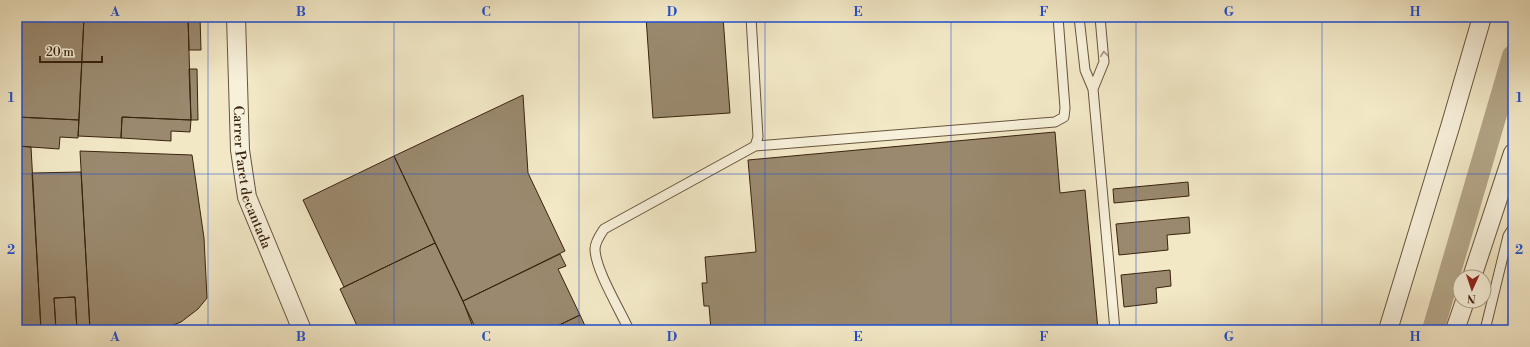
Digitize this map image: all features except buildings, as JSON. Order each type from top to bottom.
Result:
[{"type":"street","name":"Carrer Paret decantada","points":[[236,17],[240,150],[247,197],[302,330]]},
{"type":"street","points":[[1388,330],[1482,17]]},
{"type":"street","points":[[1475,269],[1513,153]]},
{"type":"street","points":[[1455,330],[1462,309]]},
{"type":"lane","points":[[751,17],[758,137],[755,146]]},
{"type":"lane","points":[[629,330],[596,261],[595,247],[604,229],[755,146],[1055,122],[1064,117],[1065,108],[1058,17]]},
{"type":"lane","points":[[1079,17],[1085,70],[1093,89],[1115,330]]},
{"type":"lane","points":[[1093,89],[1104,62],[1100,17]]},
{"type":"lane","points":[[1485,330],[1508,236],[1513,228]]},
{"type":"waterway","points":[[1433,330],[1513,56]]}]
